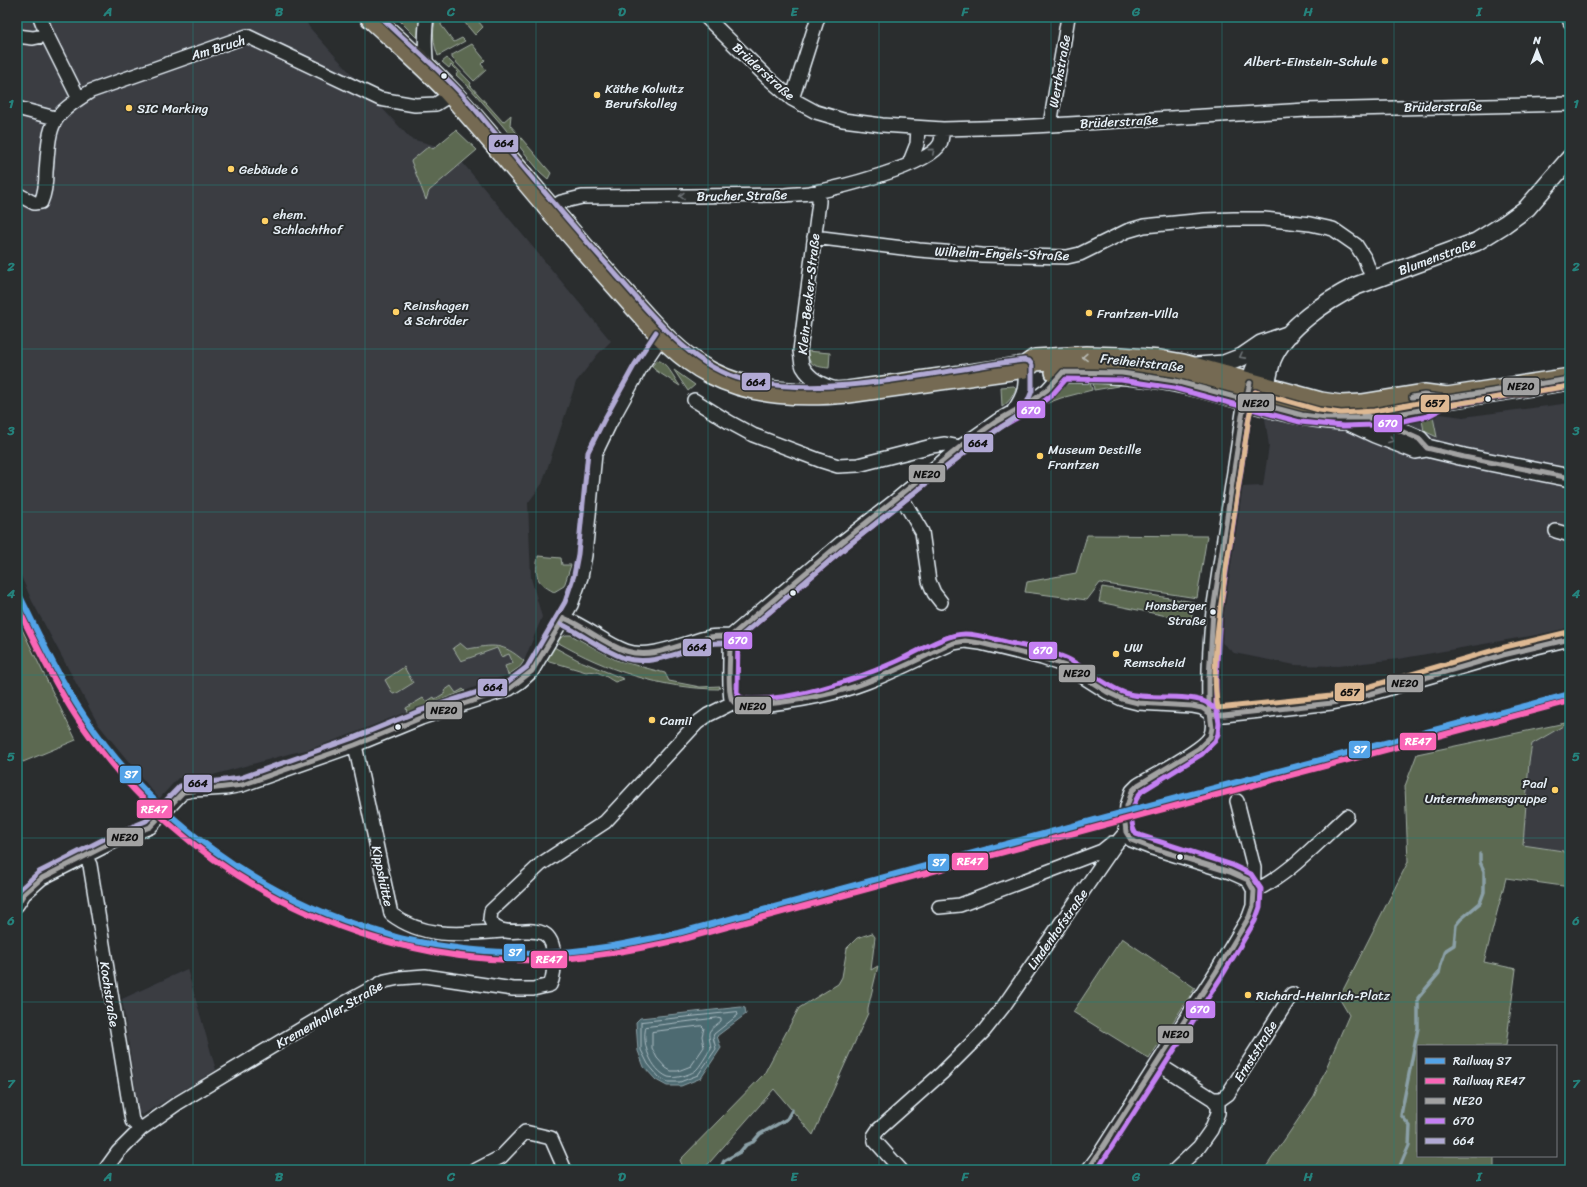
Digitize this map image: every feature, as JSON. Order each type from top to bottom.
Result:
[{"type":"main road","name":"Freiheitstraße","points":[[371,17],[452,94],[550,210],[662,336],[693,362],[731,382],[751,388],[784,393],[806,394],[848,392],[1025,367],[1035,360],[1086,357],[1160,361],[1183,365],[1256,394]]},
{"type":"main road","name":"Freiheitstraße","points":[[1025,367],[1036,373],[1122,373],[1147,376],[1321,403],[1342,412],[1374,418],[1426,409],[1447,398]]},
{"type":"main road","name":"Freiheitstraße","points":[[1342,412],[1373,404],[1424,395],[1447,398],[1570,379]]},
{"type":"street","points":[[40,17],[47,35],[79,99]]},
{"type":"street","points":[[427,70],[424,47],[428,17]]},
{"type":"street","name":"Brüderstraße","points":[[706,17],[767,77],[792,99],[816,112],[843,120],[918,128],[943,129],[1018,127],[1306,110],[1570,104]]},
{"type":"street","points":[[792,99],[818,17]]},
{"type":"street","name":"Werthstraße","points":[[1050,125],[1068,17]]},
{"type":"street","points":[[1569,17],[1570,22]]},
{"type":"street","points":[[17,36],[33,38],[47,35]]},
{"type":"street","name":"Am Bruch","points":[[55,118],[91,91],[247,36],[380,99],[422,105],[436,104],[452,94]]},
{"type":"street","points":[[17,108],[55,118],[49,135],[43,198],[41,202],[34,203],[17,194]]},
{"type":"street","points":[[909,164],[917,144],[918,128]]},
{"type":"street","name":"Brucher Straße","points":[[550,210],[561,202],[582,197],[785,195],[819,191],[862,181],[922,159],[940,144],[943,129]]},
{"type":"street","name":"Blumenstraße","points":[[1256,394],[1255,364],[1263,354],[1290,334],[1311,314],[1340,294],[1373,280],[1476,242],[1500,228],[1527,208],[1570,158]]},
{"type":"street","name":"Klein-Becker-Straße","points":[[819,191],[800,351],[802,366],[812,377],[828,387],[848,392]]},
{"type":"street","name":"Wilhelm-Engels-Straße","points":[[814,237],[942,252],[982,255],[1067,257],[1080,254],[1127,231],[1144,226],[1234,218],[1264,219],[1310,224],[1332,229],[1356,245],[1365,259],[1373,280]]},
{"type":"street","name":"Blumenstraße","points":[[1183,365],[1202,366],[1224,364],[1242,357],[1261,344],[1290,334]]},
{"type":"street","points":[[19,897],[42,878],[85,855],[127,835],[143,831],[150,827],[183,792],[242,785],[355,745],[421,718],[509,689],[521,681],[532,671],[564,618],[581,577],[585,555],[595,454],[627,391],[650,352],[662,336]]},
{"type":"street","points":[[1014,410],[1020,402],[1025,390],[1025,367]]},
{"type":"street","points":[[564,618],[577,623],[627,652],[655,652],[711,637],[731,636],[841,543],[960,447],[1014,410],[1032,401],[1047,390],[1063,372]]},
{"type":"street","points":[[1254,891],[1248,880],[1230,872],[1131,840],[1126,832],[1125,823],[1126,806],[1132,791],[1138,785],[1200,747],[1209,738],[1213,726],[1209,702],[1213,611],[1256,394]]},
{"type":"street","points":[[694,400],[753,435],[838,466],[858,465],[932,446],[945,444],[960,447]]},
{"type":"street","points":[[1342,412],[1375,434],[1416,450],[1427,448],[1464,458],[1570,478]]},
{"type":"street","points":[[1374,418],[1420,439],[1427,448]]},
{"type":"street","points":[[901,496],[922,532],[929,582],[934,593],[941,602]]},
{"type":"street","points":[[1556,531],[1570,535]]},
{"type":"street","points":[[731,636],[730,692],[734,702],[741,706],[786,703],[824,695],[866,682],[953,644],[965,641],[1009,650],[1066,666],[1107,692],[1122,699],[1138,703],[1192,706],[1202,708],[1212,715],[1332,703],[1370,694],[1503,655],[1570,639]]},
{"type":"street","points":[[505,931],[494,927],[490,919],[491,911],[541,864],[605,822],[697,723],[708,715],[734,702]]},
{"type":"street","name":"Kippshütte","points":[[355,745],[391,914],[399,920],[420,929],[444,934],[458,935],[505,931]]},
{"type":"street","points":[[1088,1170],[1158,1064],[1249,917],[1253,906],[1254,868],[1236,801]]},
{"type":"street","points":[[1254,891],[1267,885],[1282,874],[1347,816]]},
{"type":"street","points":[[939,907],[960,905],[1102,851],[1126,832]]},
{"type":"street","name":"Lindenhofstraße","points":[[901,1170],[875,1141],[874,1136],[878,1130],[942,1073],[984,1031],[1003,1007],[1115,845],[1126,832]]},
{"type":"street","name":"Kochstraße","points":[[85,855],[90,865],[132,1121],[141,1129]]},
{"type":"street","name":"Kremenholler Straße","points":[[105,1170],[118,1152],[141,1129],[178,1103],[343,1004],[385,981],[399,978],[425,976],[513,990],[550,986],[553,979],[554,968],[553,946],[550,940],[545,935],[528,930],[505,931]]},
{"type":"street","name":"Ernststraße","points":[[1213,1099],[1221,1099],[1228,1094],[1292,994]]},
{"type":"street","points":[[1158,1064],[1213,1099],[1218,1105],[1218,1113],[1211,1130],[1199,1146],[1175,1170]]},
{"type":"street","points":[[476,1170],[501,1157],[525,1132],[551,1138],[565,1170]]},
{"type":"shaded area","points":[[17,17],[304,17],[309,27],[411,139],[452,150],[611,341],[598,354],[576,382],[542,484],[528,503],[531,578],[542,617],[524,661],[515,671],[317,748],[292,753],[202,778],[178,778],[159,799],[98,724],[32,601],[17,567]]},
{"type":"shaded area","points":[[1261,390],[1463,417],[1570,403],[1570,629],[1398,659],[1338,666],[1295,665],[1234,653],[1215,637],[1239,487],[1263,486],[1269,446]]},
{"type":"shaded area","points":[[1570,723],[1570,857],[1563,851],[1523,845],[1529,762],[1532,744]]},
{"type":"shaded area","points":[[187,969],[216,1070],[142,1115],[139,1113],[122,999]]},
{"type":"green space","points":[[409,17],[422,17],[418,39],[399,20]]},
{"type":"green space","points":[[436,17],[443,17],[441,25],[454,42],[462,38],[465,41],[438,56],[434,37]]},
{"type":"green space","points":[[460,17],[475,17],[483,27],[475,35]]},
{"type":"green space","points":[[472,44],[485,60],[481,64],[486,70],[474,81],[452,58],[452,55]]},
{"type":"green space","points":[[447,58],[471,83],[470,85],[503,122],[511,115],[510,125],[551,173],[548,179],[540,172],[470,88],[456,75],[458,72],[451,65],[449,68],[442,62]]},
{"type":"green space","points":[[456,130],[477,150],[429,191],[426,200],[411,161],[429,146],[433,149]]},
{"type":"green space","points":[[807,351],[830,353],[829,368],[817,366],[811,362],[807,356]]},
{"type":"green space","points":[[657,360],[661,361],[667,367],[680,386],[655,370],[652,366]]},
{"type":"green space","points":[[674,370],[695,385],[688,391]]},
{"type":"green space","points":[[1070,382],[1090,382],[1092,390],[1061,398],[1037,407]]},
{"type":"green space","points":[[1093,382],[1118,384],[1118,386],[1094,390]]},
{"type":"green space","points":[[1014,386],[1016,388],[1012,396],[1002,407],[1001,387]]},
{"type":"green space","points":[[1433,417],[1437,437],[1424,431],[1422,420]]},
{"type":"green space","points":[[1087,535],[1207,536],[1197,598],[1100,583],[1087,600],[1025,592],[1027,582],[1076,573]]},
{"type":"green space","points":[[538,556],[561,558],[562,565],[571,565],[564,586],[554,592],[543,585],[537,574]]},
{"type":"green space","points":[[1102,587],[1194,602],[1191,621],[1099,602]]},
{"type":"green space","points":[[17,619],[76,740],[23,762],[17,757]]},
{"type":"green space","points":[[566,635],[571,635],[616,660],[665,673],[669,681],[700,687],[720,686],[719,689],[677,686],[656,682],[615,669],[557,642],[560,638]]},
{"type":"green space","points":[[460,643],[467,649],[497,646],[510,651],[524,661],[520,667],[508,675],[505,666],[513,663],[509,654],[501,657],[497,648],[461,661],[453,648]]},
{"type":"green space","points":[[554,647],[578,660],[624,679],[615,682],[598,673],[590,671],[586,672],[546,660]]},
{"type":"green space","points":[[404,667],[413,683],[393,694],[385,680]]},
{"type":"green space","points":[[451,686],[456,693],[463,689],[465,691],[407,712],[406,708],[423,698],[426,702],[434,697],[435,699],[445,693],[444,691]]},
{"type":"green space","points":[[1570,722],[1532,744],[1529,762],[1523,845],[1563,851],[1570,857],[1570,887],[1506,878],[1484,962],[1516,969],[1506,1045],[1417,1045],[1417,1157],[1494,1157],[1494,1170],[1264,1170],[1314,1096],[1349,1015],[1339,998],[1408,862],[1405,786],[1417,754]]},
{"type":"green space","points":[[872,933],[875,937],[871,970],[878,966],[868,1013],[813,1135],[774,1089],[703,1170],[684,1170],[680,1160],[764,1074],[799,1008],[838,984],[842,977],[847,948],[857,938]]},
{"type":"green space","points":[[1122,938],[1195,988],[1149,1059],[1073,1012]]},
{"type":"water","points":[[741,1007],[745,1008],[746,1014],[717,1036],[721,1048],[701,1078],[681,1086],[667,1086],[656,1080],[644,1067],[638,1051],[636,1022],[640,1018]]},
{"type":"waterway","points":[[1400,1170],[1400,1166],[1409,1145],[1410,1126],[1401,1115],[1418,1028],[1418,998],[1439,973],[1446,950],[1454,945],[1456,925],[1480,903],[1484,892],[1484,871],[1480,862],[1480,854]]},
{"type":"waterway","points":[[717,1170],[721,1167],[724,1161],[740,1152],[746,1145],[753,1142],[760,1134],[787,1119],[792,1110]]},
{"type":"rail line","name":"S7","points":[[17,590],[49,655],[85,717],[113,754],[143,789],[177,821],[213,850],[251,875],[291,898],[333,916],[405,939],[441,946],[488,951],[554,953],[625,944],[678,933],[1150,805],[1570,694]]},
{"type":"rail line","name":"RE47","points":[[17,606],[46,665],[79,721],[121,775],[168,823],[221,864],[278,899],[340,926],[404,946],[470,957],[538,960],[574,958],[679,940],[1570,701]]},
{"type":"transit line","name":"664","points":[[381,17],[457,89],[574,227],[655,319],[688,350],[706,363],[725,373],[745,380],[778,385],[813,387],[884,381],[1024,360],[1029,361],[1032,365],[1032,391],[1026,405],[1019,415],[964,453],[845,548],[734,642],[710,644],[657,659],[635,660],[616,655],[561,624]]},
{"type":"transit line","name":"664","points":[[17,892],[39,872],[112,835],[146,821],[180,786],[240,778],[353,738],[419,711],[506,683],[527,667],[565,602],[574,575],[578,554],[588,452],[635,364],[656,332]]},
{"type":"transit line","name":"NE20","points":[[1063,372],[1047,390],[1032,401],[997,421],[960,447],[841,543],[731,636],[729,669],[730,695],[732,700],[739,705],[753,706],[821,696],[866,683],[953,643],[965,641],[980,643],[1042,658],[1066,666],[1107,692],[1122,699],[1138,703],[1192,706],[1202,708],[1212,715],[1224,715],[1332,703],[1356,698],[1503,655],[1570,639]]},
{"type":"transit line","name":"NE20","points":[[1063,372],[1122,373],[1175,381],[1302,415],[1326,418],[1374,418],[1426,409],[1447,398]]},
{"type":"transit line","name":"670","points":[[1216,709],[1203,701],[1193,699],[1144,696],[1125,693],[1097,678],[1070,660],[1056,654],[986,637],[965,634],[948,637],[878,669],[842,683],[783,697],[746,699],[740,697],[737,693],[738,639],[845,548],[964,453],[1001,427],[1036,407],[1052,395],[1066,379],[1121,380],[1174,388],[1300,422],[1343,426],[1374,425],[1403,421],[1428,416],[1449,405],[1570,386]]},
{"type":"transit line","name":"NE20","points":[[1412,397],[1424,395],[1447,398],[1570,379]]},
{"type":"transit line","name":"NE20","points":[[1088,1170],[1216,972],[1249,917],[1253,906],[1254,891],[1248,880],[1230,872],[1131,840],[1126,832],[1125,823],[1127,806],[1132,791],[1138,785],[1198,749],[1210,737],[1212,728],[1209,705],[1209,678],[1213,611],[1242,416],[1250,383]]},
{"type":"transit line","name":"657","points":[[1568,632],[1501,648],[1354,691],[1331,696],[1218,708],[1215,656],[1219,620],[1249,417],[1255,392],[1319,410],[1341,413],[1374,411],[1424,402],[1448,405],[1570,386]]},
{"type":"transit line","name":"670","points":[[1097,1170],[1222,976],[1255,921],[1260,907],[1261,889],[1251,874],[1232,865],[1136,834],[1132,824],[1132,818],[1136,800],[1142,791],[1202,754],[1215,741],[1218,734],[1219,723],[1216,705],[1216,679],[1220,612],[1249,417],[1255,392],[1265,395]]},
{"type":"transit line","name":"NE20","points":[[1363,414],[1419,439],[1427,448],[1464,457],[1570,478]]},
{"type":"transit line","name":"NE20","points":[[564,618],[618,648],[637,653],[658,652],[700,639],[718,636],[731,636]]},
{"type":"transit line","name":"NE20","points":[[17,905],[24,894],[42,878],[115,841],[150,827],[183,792],[242,785],[355,745],[421,718],[509,689],[532,671],[564,618]]},
{"type":"place","name":"Albert-Einstein-Schule","points":[[1385,61]]},
{"type":"place","name":"Käthe Kolwitz Berufskolleg","points":[[597,95]]},
{"type":"place","name":"SIC Marking","points":[[129,108]]},
{"type":"place","name":"Gebäude 6","points":[[231,169]]},
{"type":"place","name":"ehem. Schlachthof","points":[[265,221]]},
{"type":"place","name":"Reinshagen & Schröder","points":[[396,312]]},
{"type":"place","name":"Frantzen-Villa","points":[[1089,313]]},
{"type":"place","name":"Museum Destille Frantzen","points":[[1040,456]]},
{"type":"place","name":"Honsberger Straße","points":[[1213,612]]},
{"type":"place","name":"UW Remscheid","points":[[1116,654]]},
{"type":"place","name":"Camii","points":[[652,720]]},
{"type":"place","name":"Paal Unternehmensgruppe","points":[[1555,790]]},
{"type":"place","name":"Richard-Heinrich-Platz","points":[[1248,995]]}]
